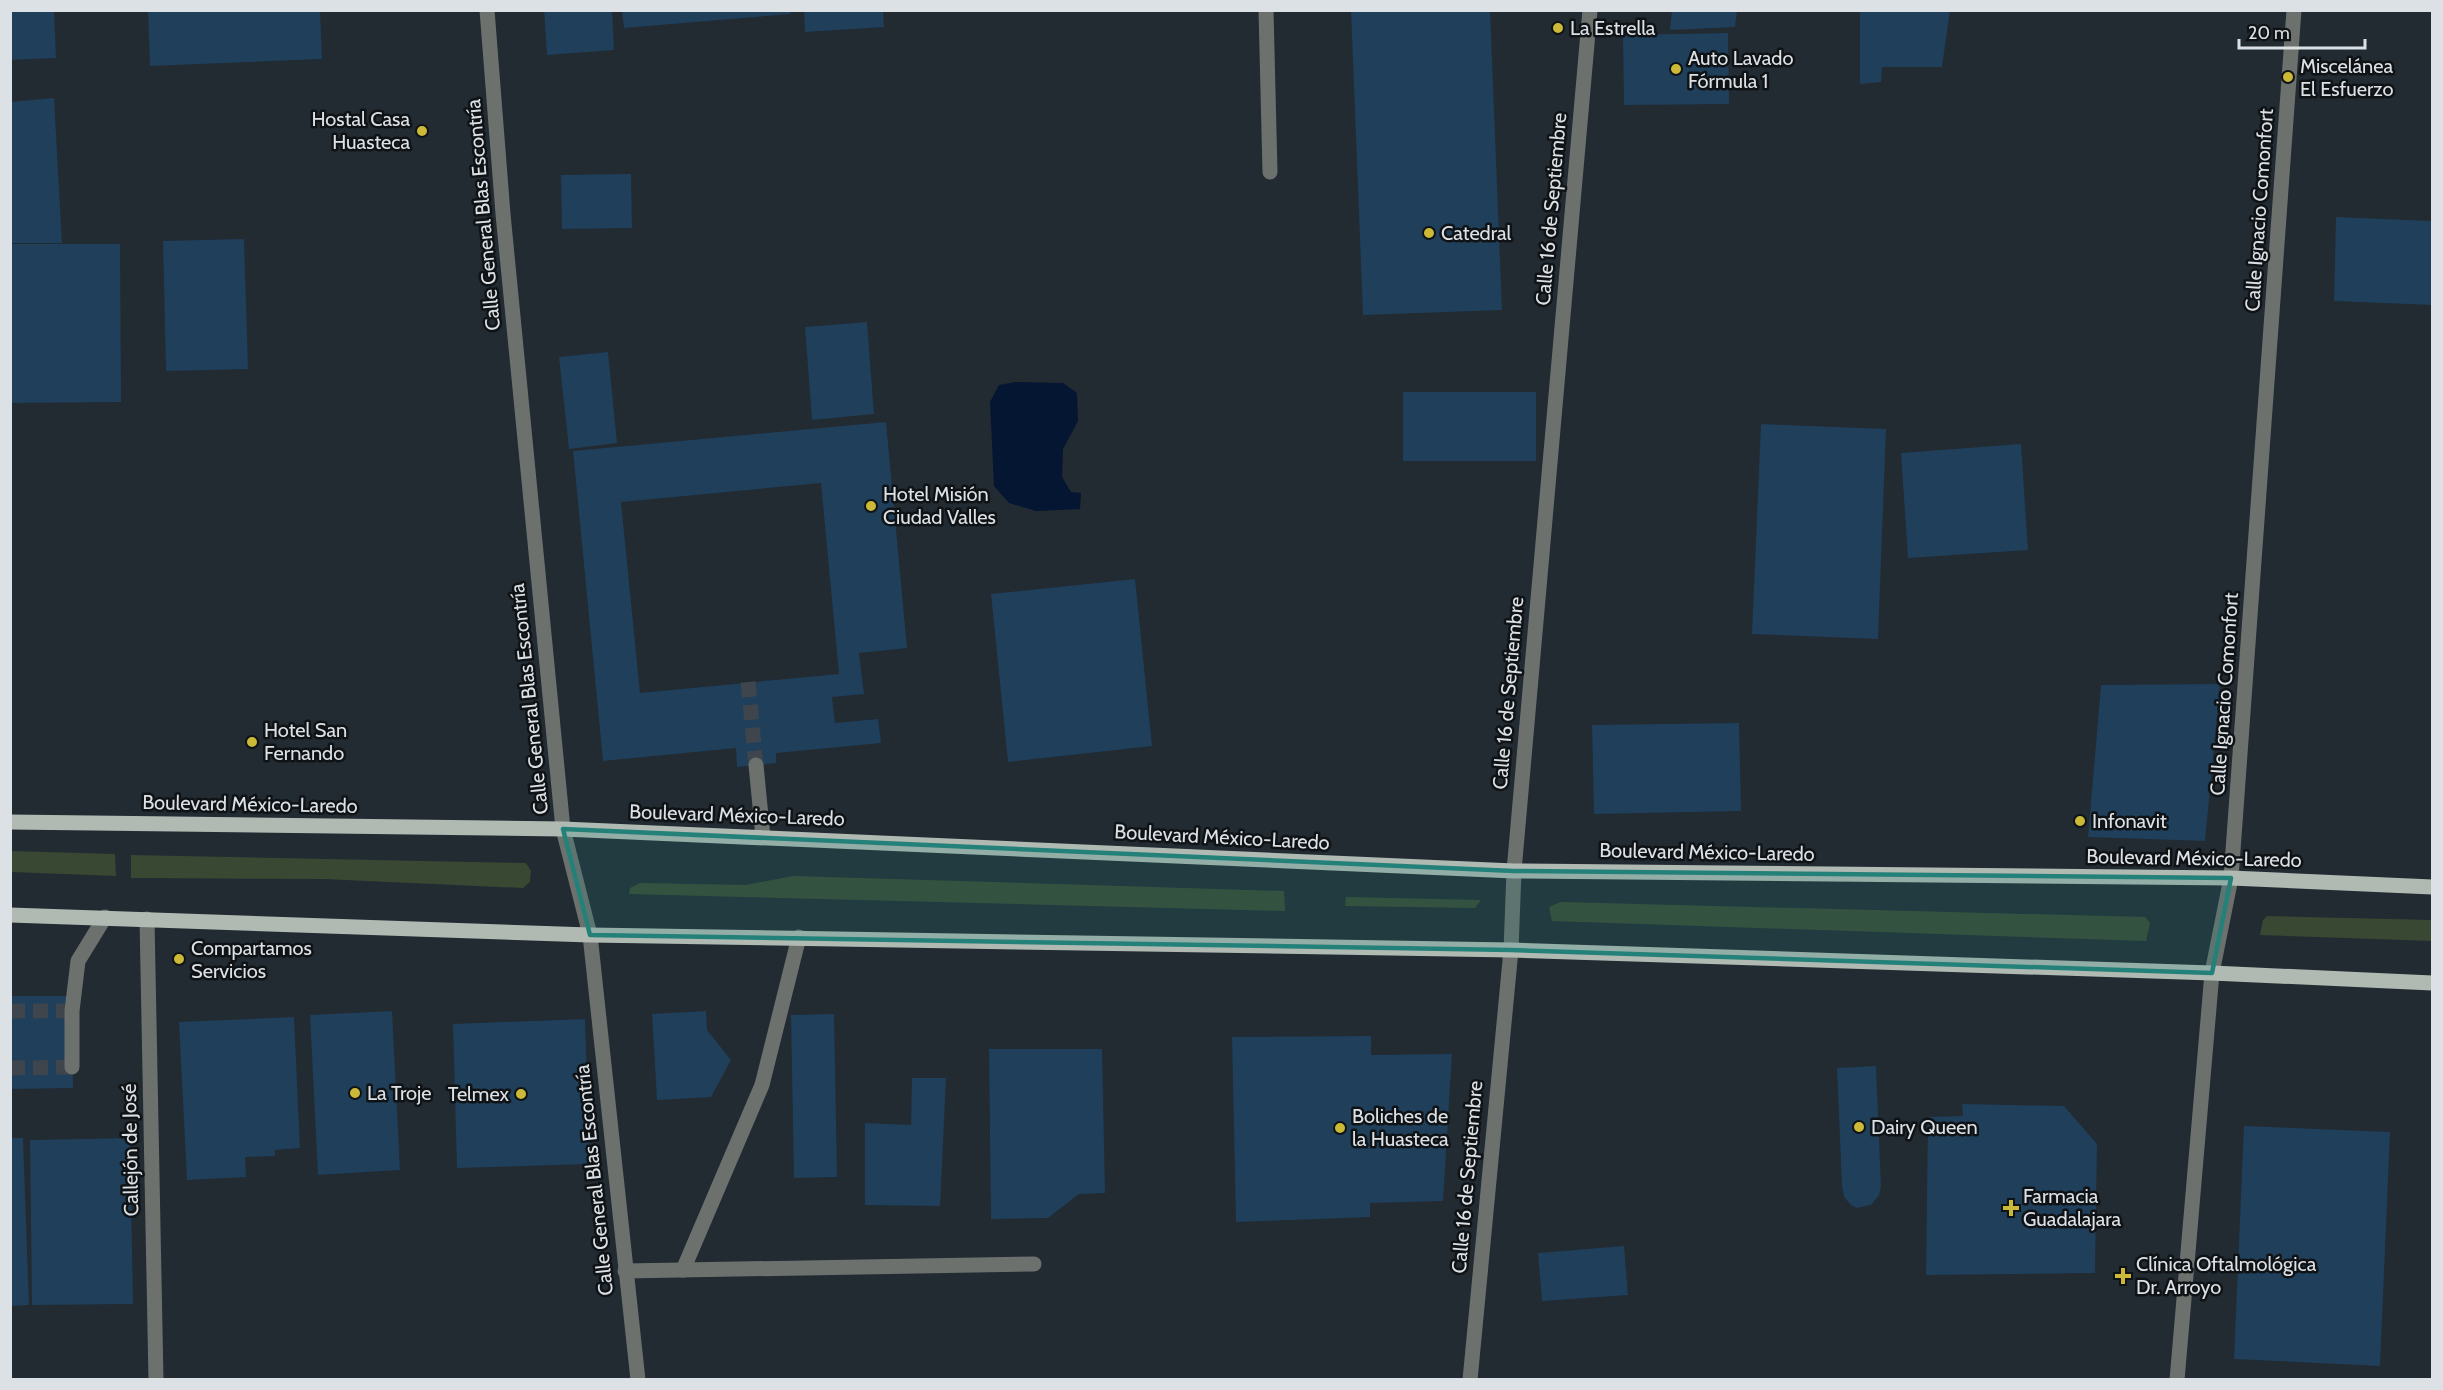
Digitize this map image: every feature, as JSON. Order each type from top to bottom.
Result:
[{"type":"main road","name":"Boulevard México-Laredo","points":[[10,822],[563,829],[1514,871],[2231,878],[2433,887]]},
{"type":"main road","points":[[10,915],[590,935],[1511,950],[2212,973],[2433,983]]},
{"type":"street","name":"Calle General Blas Escontría","points":[[487,10],[502,214],[563,829],[590,935],[638,1380]]},
{"type":"street","points":[[1266,10],[1270,172]]},
{"type":"street","name":"Calle 16 de Septiembre","points":[[1470,1380],[1511,950],[1514,871],[1590,10]]},
{"type":"street","name":"Calle Ignacio Comonfort","points":[[2176,1380],[2212,973],[2231,878],[2294,10]]},
{"type":"street","points":[[756,765],[763,837]]},
{"type":"street","points":[[72,1067],[72,1011],[78,961],[105,917]]},
{"type":"street","name":"Callejón de José","points":[[147,919],[156,1380]]},
{"type":"street","points":[[683,1270],[762,1084],[799,937]]},
{"type":"street","points":[[625,1271],[1034,1264]]},
{"type":"highlighted area","points":[[563,829],[1514,871],[2231,878],[2212,973],[1511,950],[590,935]]},
{"type":"green space","points":[[11,851],[115,854],[116,876],[11,872]]},
{"type":"green space","points":[[131,855],[526,863],[531,871],[530,882],[523,888],[323,879],[131,878]]},
{"type":"green space","points":[[793,876],[1284,891],[1285,911],[629,894],[630,888],[640,883],[746,885]]},
{"type":"green space","points":[[1346,897],[1481,900],[1475,908],[1345,906]]},
{"type":"green space","points":[[1561,902],[2145,917],[2150,923],[2146,941],[1552,921],[1549,907]]},
{"type":"green space","points":[[2267,916],[2432,920],[2432,941],[2260,935],[2263,920]]},
{"type":"water","points":[[1016,382],[1063,383],[1077,393],[1078,421],[1063,449],[1062,477],[1071,492],[1081,493],[1080,509],[1036,511],[1009,503],[994,486],[990,402],[999,385]]},
{"type":"building","points":[[10,10],[54,10],[56,58],[10,60]]},
{"type":"building","points":[[148,10],[320,10],[322,59],[150,66]]},
{"type":"building","points":[[544,10],[612,10],[614,50],[547,55]]},
{"type":"building","points":[[622,10],[790,10],[790,14],[624,28]]},
{"type":"building","points":[[804,10],[883,10],[884,27],[805,32]]},
{"type":"building","name":"Catedral","points":[[1351,10],[1490,10],[1502,310],[1363,315]]},
{"type":"building","points":[[1672,10],[1737,10],[1735,27],[1670,30]]},
{"type":"building","points":[[1860,10],[1950,10],[1942,67],[1882,67],[1881,82],[1860,84]]},
{"type":"building","name":"Auto Lavado Fórmula 1","points":[[1728,33],[1729,104],[1624,105],[1623,35]]},
{"type":"building","points":[[54,98],[62,243],[10,243],[10,102]]},
{"type":"building","points":[[631,174],[632,228],[562,229],[561,175]]},
{"type":"building","points":[[2336,217],[2432,221],[2432,305],[2334,301]]},
{"type":"building","points":[[244,239],[248,369],[166,371],[163,241]]},
{"type":"building","points":[[10,244],[120,244],[121,402],[10,403]]},
{"type":"building","points":[[867,322],[874,414],[812,420],[805,327]]},
{"type":"building","points":[[608,352],[617,443],[569,449],[559,357]]},
{"type":"building","points":[[1403,392],[1536,392],[1536,461],[1403,461]]},
{"type":"building","points":[[886,422],[907,648],[859,653],[864,694],[832,697],[835,723],[878,719],[881,743],[776,753],[776,763],[737,767],[736,748],[603,761],[573,451]],"holes":[[[821,483],[839,674],[640,693],[621,502]]]},
{"type":"building","points":[[1761,424],[1886,429],[1878,639],[1752,634]]},
{"type":"building","points":[[2021,444],[2028,550],[1908,558],[1901,453]]},
{"type":"building","points":[[1135,579],[1152,746],[1008,762],[991,594]]},
{"type":"building","points":[[2220,684],[2205,841],[2088,837],[2101,685]]},
{"type":"building","points":[[1739,723],[1741,811],[1594,814],[1592,725]]},
{"type":"building","points":[[10,996],[72,996],[73,1088],[10,1089]]},
{"type":"building","name":"La Troje","points":[[392,1011],[400,1170],[318,1175],[310,1015]]},
{"type":"building","points":[[706,1011],[707,1030],[731,1060],[711,1097],[657,1100],[652,1014]]},
{"type":"building","points":[[834,1014],[837,1177],[794,1178],[791,1015]]},
{"type":"building","points":[[294,1017],[300,1148],[275,1150],[275,1156],[245,1157],[246,1177],[187,1180],[179,1022]]},
{"type":"building","name":"Telmex","points":[[585,1019],[590,1164],[457,1168],[453,1024]]},
{"type":"building","name":"Boliches de la Huasteca","points":[[1371,1036],[1371,1055],[1452,1054],[1443,1201],[1370,1203],[1370,1217],[1236,1222],[1232,1037]]},
{"type":"building","points":[[989,1049],[1102,1049],[1105,1193],[1079,1194],[1048,1218],[991,1219]]},
{"type":"building","name":"Dairy Queen","points":[[1876,1066],[1881,1187],[1879,1195],[1871,1205],[1857,1208],[1844,1197],[1842,1186],[1837,1068]]},
{"type":"building","points":[[912,1078],[946,1078],[940,1206],[865,1205],[865,1123],[911,1125]]},
{"type":"building","name":"Farmacia Guadalajara","points":[[1962,1104],[2064,1106],[2097,1144],[2095,1273],[1926,1275],[1928,1117],[1963,1116]]},
{"type":"building","points":[[2244,1126],[2390,1132],[2380,1366],[2234,1359]]},
{"type":"building","points":[[10,1138],[23,1138],[29,1305],[10,1306]]},
{"type":"building","points":[[130,1138],[133,1304],[32,1305],[30,1140]]},
{"type":"building","points":[[1624,1246],[1628,1295],[1542,1301],[1538,1253]]},
{"type":"tunnel","points":[[748,682],[756,765]]},
{"type":"tunnel","points":[[10,1011],[72,1011]]},
{"type":"tunnel","points":[[10,1068],[72,1067]]},
{"type":"place","name":"La Estrella","points":[[1558,28]]},
{"type":"place","name":"Auto Lavado Fórmula 1","points":[[1676,69]]},
{"type":"place","name":"Miscelánea El Esfuerzo","points":[[2288,77]]},
{"type":"place","name":"Hostal Casa Huasteca","points":[[422,131]]},
{"type":"place","name":"Catedral","points":[[1429,233]]},
{"type":"place","name":"Hotel Misión Ciudad Valles","points":[[871,506]]},
{"type":"place","name":"Hotel San Fernando","points":[[252,742]]},
{"type":"place","name":"Infonavit","points":[[2080,821]]},
{"type":"place","name":"Compartamos Servicios","points":[[179,959]]},
{"type":"place","name":"La Troje","points":[[355,1093]]},
{"type":"place","name":"Telmex","points":[[521,1094]]},
{"type":"place","name":"Dairy Queen","points":[[1859,1127]]},
{"type":"place","name":"Boliches de la Huasteca","points":[[1340,1128]]},
{"type":"place","name":"Farmacia Guadalajara","points":[[2011,1208]]},
{"type":"place","name":"Clínica Oftalmológica Dr. Arroyo","points":[[2123,1276]]}]
